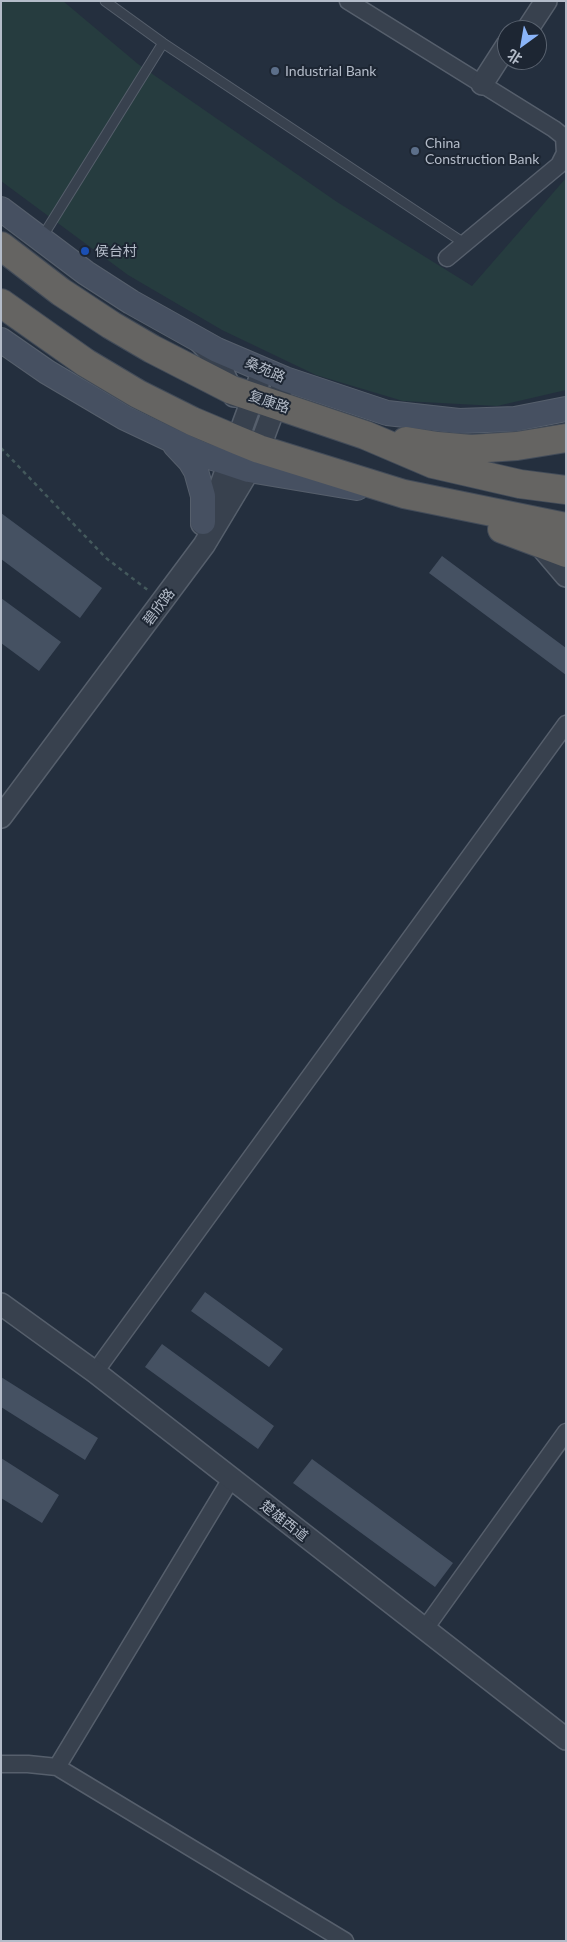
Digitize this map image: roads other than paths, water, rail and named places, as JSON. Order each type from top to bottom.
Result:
[{"type":"highway","name":"复康路","points":[[1,246],[61,292],[111,325],[152,349],[253,397],[365,435],[398,451],[433,464],[520,484],[566,490]]},
{"type":"highway","points":[[1,302],[86,363],[138,394],[192,421],[243,451],[404,494],[566,527]]},
{"type":"highway","points":[[365,435],[471,449],[517,446],[566,438]]},
{"type":"highway","points":[[404,494],[566,553]]},
{"type":"main road","name":"桑苑路","points":[[1,209],[86,273],[131,302],[217,350],[274,374],[387,413],[459,422],[515,419],[566,409]]},
{"type":"main road","points":[[1,340],[83,394],[125,418],[170,440],[201,454],[243,451]]},
{"type":"main road","points":[[274,374],[365,435]]},
{"type":"main road","points":[[170,440],[190,461],[196,471],[203,496],[202,522]]},
{"type":"street","points":[[348,1],[564,137],[565,153],[559,165],[447,258]]},
{"type":"street","points":[[523,20],[535,1]]},
{"type":"street","points":[[534,20],[546,1]]},
{"type":"street","points":[[485,86],[497,64]]},
{"type":"street","points":[[485,86],[498,70]]},
{"type":"street","points":[[196,338],[253,397]]},
{"type":"street","name":"碧欣路","points":[[1,817],[204,545],[235,494],[253,397],[274,374]]},
{"type":"street","name":"碧欣路","points":[[1,801],[192,543],[218,490],[243,451],[253,397]]},
{"type":"street","points":[[538,543],[566,576]]},
{"type":"street","points":[[95,1372],[566,724]]},
{"type":"street","name":"楚雄西道","points":[[1,1304],[95,1372],[566,1739]]},
{"type":"street","points":[[424,1630],[566,1432]]},
{"type":"street","points":[[58,1766],[231,1479]]},
{"type":"street","points":[[1,1764],[58,1766],[344,1941]]},
{"type":"lane","points":[[105,1],[163,43],[464,243]]},
{"type":"lane","points":[[41,240],[163,43]]},
{"type":"place","name":"Industrial Bank","points":[[275,71]]},
{"type":"place","name":"China Construction Bank","points":[[415,151]]},
{"type":"place","name":"侯台村","points":[[85,251]]}]
